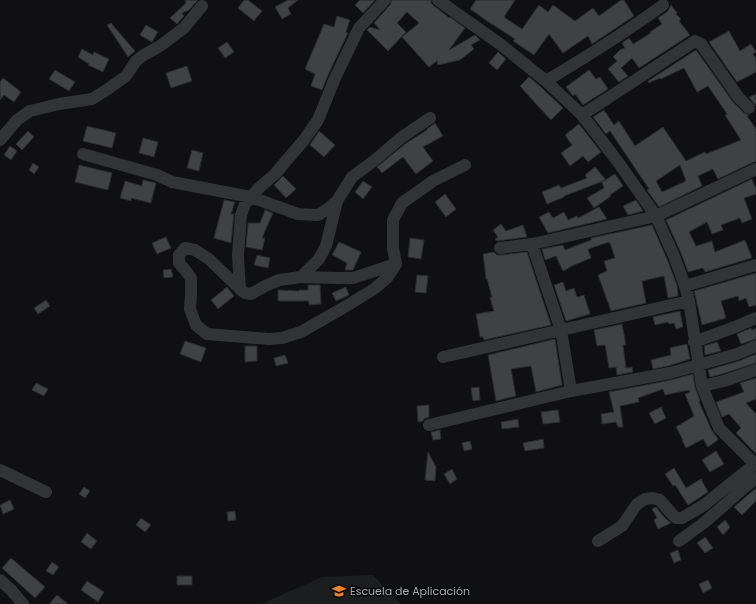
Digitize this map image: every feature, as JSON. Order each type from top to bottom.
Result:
[{"type":"street","points":[[240,288],[238,255],[240,215],[245,204],[290,158],[318,120],[335,78],[359,28],[385,0]]},
{"type":"street","points":[[438,0],[500,44],[546,81],[582,115],[618,162],[656,216],[674,256],[685,286],[689,301],[694,342],[702,386],[719,428],[756,464],[704,505],[682,518],[676,518],[660,500],[653,498],[645,499],[637,504],[622,526],[598,541]]},
{"type":"street","points":[[546,81],[584,59],[642,21],[663,5]]},
{"type":"street","points":[[0,140],[17,120],[30,111],[59,104],[92,99],[108,89],[126,76],[136,61],[160,46],[184,28],[202,6]]},
{"type":"street","points":[[582,115],[695,41],[701,44],[739,98],[748,108]]},
{"type":"street","points":[[83,154],[157,175],[172,182],[251,197],[298,214],[318,215],[337,201],[352,178],[402,138],[430,118]]},
{"type":"street","points":[[396,264],[353,278],[301,277],[279,280],[264,286],[251,294],[245,292],[209,259],[195,250],[185,248],[179,255],[179,263],[191,278],[190,309],[196,326],[207,334],[248,338],[282,338],[301,332],[374,289],[387,278],[396,264],[393,248],[393,220],[402,203],[433,181],[465,165]]},
{"type":"street","points":[[500,248],[532,244],[656,216],[756,169]]},
{"type":"street","points":[[301,277],[320,259],[326,246],[337,201]]},
{"type":"street","points":[[532,244],[561,330],[572,391]]},
{"type":"street","points":[[685,286],[756,265]]},
{"type":"street","points":[[443,357],[689,301]]},
{"type":"street","points":[[694,342],[756,318]]},
{"type":"street","points":[[429,425],[572,391],[670,373],[737,354],[756,346]]},
{"type":"street","points":[[702,386],[724,381],[756,370]]},
{"type":"street","points":[[0,470],[46,492]]},
{"type":"street","points":[[679,541],[705,522],[756,478]]},
{"type":"street","points":[[0,580],[24,604]]},
{"type":"shaded area","name":"Escuela de Aplicación","points":[[373,575],[401,604],[261,604],[322,577]]},
{"type":"building","points":[[185,0],[198,0],[189,10],[182,13],[184,16],[177,24],[170,18],[186,3]]},
{"type":"building","points":[[244,0],[248,0],[262,11],[254,21],[238,8]]},
{"type":"building","points":[[288,0],[298,0],[288,8],[291,14],[282,19],[275,7]]},
{"type":"building","points":[[360,0],[375,0],[363,13],[355,5]]},
{"type":"building","points":[[392,0],[431,0],[431,3],[434,6],[465,28],[449,50],[475,35],[480,40],[471,45],[474,49],[460,60],[438,65],[437,61],[429,67],[402,37],[419,23],[407,12],[397,23],[406,32],[388,51],[367,30],[370,27],[380,30],[374,23],[390,5]]},
{"type":"building","points":[[476,0],[515,0],[504,17],[522,29],[539,5],[548,12],[553,5],[575,21],[593,8],[599,16],[621,0],[624,0],[634,16],[592,44],[588,36],[563,53],[549,34],[534,55],[513,41],[515,39],[470,9]]},
{"type":"building","points":[[671,5],[681,19],[679,21],[690,35],[639,68],[632,58],[621,68],[628,76],[619,82],[608,69],[617,61],[613,57],[620,50],[625,48],[622,43],[629,38],[633,44],[651,33],[650,32],[662,24],[658,18],[668,11]]},
{"type":"building","points":[[337,16],[350,20],[346,32],[348,33],[322,90],[311,86],[315,74],[305,69],[324,24],[334,27]]},
{"type":"building","points":[[111,23],[135,51],[128,57],[107,25]]},
{"type":"building","points":[[146,25],[158,32],[152,42],[140,35]]},
{"type":"building","points":[[729,31],[740,51],[751,44],[756,52],[753,54],[756,59],[756,72],[737,82],[709,42]]},
{"type":"building","points":[[227,42],[234,52],[225,58],[218,48]]},
{"type":"building","points":[[82,49],[93,55],[94,52],[109,59],[103,72],[88,65],[89,64],[78,57]]},
{"type":"building","points":[[696,50],[733,102],[744,113],[749,115],[747,116],[756,129],[756,161],[718,179],[713,169],[698,176],[702,186],[659,207],[647,190],[649,189],[610,131],[606,134],[593,117],[604,110],[614,125],[619,121],[635,146],[663,127],[686,161],[705,152],[706,154],[741,140],[725,115],[727,114],[708,86],[697,92],[684,68],[661,79],[660,78],[649,83],[648,81]],"holes":[[[680,165],[686,181],[662,192],[656,181]]]},
{"type":"building","points":[[498,52],[506,59],[497,70],[489,63]]},
{"type":"building","points":[[187,66],[192,81],[171,88],[166,73]]},
{"type":"building","points":[[55,70],[75,82],[69,91],[49,79]]},
{"type":"building","points":[[589,70],[596,79],[600,77],[608,89],[583,105],[575,94],[573,96],[566,87]]},
{"type":"building","points":[[529,77],[563,108],[551,120],[520,86]]},
{"type":"building","points":[[3,78],[21,92],[14,102],[4,95],[0,100],[0,82]]},
{"type":"building","points":[[756,94],[756,106],[749,97]]},
{"type":"building","points":[[435,123],[443,136],[423,147],[433,161],[416,174],[403,157],[382,173],[377,167],[405,144]]},
{"type":"building","points":[[579,124],[601,152],[588,162],[583,156],[570,166],[561,153],[572,145],[565,135]]},
{"type":"building","points":[[87,126],[116,133],[112,148],[83,141]]},
{"type":"building","points":[[28,131],[34,137],[22,150],[16,144]]},
{"type":"building","points":[[319,131],[335,145],[324,157],[310,145]]},
{"type":"building","points":[[143,138],[158,142],[154,157],[139,153]]},
{"type":"building","points":[[10,146],[17,151],[11,160],[4,155]]},
{"type":"building","points":[[192,150],[203,153],[199,171],[187,168]]},
{"type":"building","points":[[33,163],[39,167],[34,174],[29,170]]},
{"type":"building","points":[[79,165],[112,173],[108,190],[75,182]]},
{"type":"building","points":[[595,167],[606,180],[547,204],[542,192],[559,185],[561,188],[587,178],[585,175]]},
{"type":"building","points":[[615,174],[623,186],[594,208],[587,198],[604,188],[602,182]]},
{"type":"building","points":[[283,176],[296,189],[286,198],[274,185]]},
{"type":"building","points":[[752,179],[755,187],[756,186],[756,194],[744,198],[752,219],[742,223],[740,218],[721,225],[723,230],[712,234],[707,222],[689,232],[696,246],[712,241],[715,252],[745,240],[752,258],[705,272],[703,268],[688,272],[666,220]]},
{"type":"building","points":[[143,180],[156,183],[151,203],[131,198],[131,201],[120,198],[125,181],[142,186]]},
{"type":"building","points":[[363,181],[372,187],[363,199],[355,192]]},
{"type":"building","points":[[445,194],[456,209],[446,217],[435,202]]},
{"type":"building","points":[[224,200],[235,202],[231,214],[234,214],[231,243],[214,238]]},
{"type":"building","points":[[636,200],[643,211],[628,215],[623,206]]},
{"type":"building","points":[[599,207],[607,219],[548,233],[539,217],[549,212],[553,218],[564,212],[568,220],[577,216],[578,218]]},
{"type":"building","points":[[265,210],[273,213],[262,238],[265,238],[262,250],[246,247],[248,223],[260,223]]},
{"type":"building","points":[[501,224],[506,231],[523,225],[527,237],[497,241],[495,239],[498,237],[493,230]]},
{"type":"building","points":[[652,225],[677,285],[678,296],[668,298],[664,276],[642,281],[646,303],[611,311],[598,275],[607,271],[604,261],[615,258],[609,242],[588,249],[591,258],[563,271],[556,256],[545,260],[542,249],[563,245],[565,250],[591,240],[591,238]]},
{"type":"building","points":[[166,237],[171,248],[157,254],[152,243]]},
{"type":"building","points":[[410,238],[424,240],[421,259],[408,257]]},
{"type":"building","points":[[339,242],[361,252],[353,270],[345,270],[347,263],[332,255]]},
{"type":"building","points":[[494,252],[497,255],[501,255],[527,252],[551,325],[484,340],[483,337],[480,337],[476,314],[494,311],[490,298],[492,297],[486,279],[483,254]]},
{"type":"building","points":[[257,255],[270,258],[268,268],[254,265]]},
{"type":"building","points":[[171,269],[173,277],[164,278],[163,270]]},
{"type":"building","points":[[756,273],[756,305],[749,307],[746,298],[739,301],[738,296],[721,301],[726,318],[702,325],[694,291]]},
{"type":"building","points":[[417,275],[428,276],[426,293],[415,292]]},
{"type":"building","points":[[563,282],[566,291],[574,288],[577,297],[584,295],[590,314],[566,321],[554,285]]},
{"type":"building","points":[[308,285],[320,285],[321,304],[309,305],[309,301],[278,301],[278,290],[308,290]]},
{"type":"building","points":[[227,287],[234,296],[218,309],[211,300]]},
{"type":"building","points":[[346,287],[349,295],[336,301],[332,293]]},
{"type":"building","points":[[46,300],[50,306],[38,314],[34,308]]},
{"type":"building","points":[[680,311],[683,327],[676,329],[674,323],[669,324],[668,322],[655,325],[653,317]]},
{"type":"building","points":[[622,324],[626,345],[623,345],[626,368],[632,367],[633,372],[617,375],[616,367],[609,368],[605,345],[597,346],[594,330]]},
{"type":"building","points":[[751,328],[752,330],[756,328],[756,339],[741,344],[737,334]]},
{"type":"building","points":[[555,339],[562,385],[536,392],[531,366],[511,369],[516,396],[496,401],[488,355]]},
{"type":"building","points":[[185,341],[206,348],[201,362],[180,354]]},
{"type":"building","points":[[717,342],[721,351],[705,355],[704,346]]},
{"type":"building","points":[[687,344],[690,359],[653,369],[651,360],[671,355],[670,348]]},
{"type":"building","points":[[245,346],[257,346],[257,361],[245,362]]},
{"type":"building","points":[[756,354],[756,363],[710,377],[708,370],[739,361]]},
{"type":"building","points":[[285,355],[288,363],[276,366],[274,358]]},
{"type":"building","points":[[693,374],[699,402],[712,431],[718,440],[708,447],[703,439],[686,448],[676,427],[694,416],[685,394],[690,392],[689,390],[665,395],[663,389],[638,398],[639,402],[620,406],[623,427],[618,427],[616,422],[602,424],[601,414],[614,412],[609,392],[671,380]]},
{"type":"building","points":[[756,378],[756,399],[746,403],[756,414],[756,454],[736,433],[741,428],[729,414],[722,417],[716,402],[744,392],[740,383]]},
{"type":"building","points":[[36,383],[48,389],[44,396],[32,390]]},
{"type":"building","points":[[479,387],[480,400],[473,401],[471,388]]},
{"type":"building","points":[[429,405],[429,417],[418,422],[417,406]]},
{"type":"building","points":[[661,407],[666,418],[655,424],[649,413]]},
{"type":"building","points":[[558,410],[560,422],[543,424],[541,412]]},
{"type":"building","points":[[518,419],[519,427],[502,429],[501,422]]},
{"type":"building","points":[[440,430],[441,439],[433,440],[431,432]]},
{"type":"building","points":[[543,439],[544,448],[525,451],[523,443]]},
{"type":"building","points":[[470,441],[472,449],[464,451],[462,443]]},
{"type":"building","points":[[716,451],[724,464],[710,472],[702,460]]},
{"type":"building","points":[[428,452],[436,467],[435,481],[425,480]]},
{"type":"building","points":[[674,468],[686,488],[701,479],[708,492],[688,505],[675,485],[673,486],[665,474]]},
{"type":"building","points":[[452,469],[457,479],[450,484],[444,474]]},
{"type":"building","points":[[84,487],[90,491],[85,498],[79,494]]},
{"type":"building","points":[[756,488],[756,501],[742,515],[734,507]]},
{"type":"building","points":[[10,500],[14,509],[3,514],[0,505]]},
{"type":"building","points":[[656,507],[671,523],[658,529],[654,520],[657,518],[652,509]]},
{"type":"building","points":[[235,511],[236,520],[228,521],[227,512]]},
{"type":"building","points":[[141,518],[151,525],[145,532],[136,525]]},
{"type":"building","points":[[725,520],[730,527],[723,535],[717,527]]},
{"type":"building","points":[[87,533],[97,541],[91,549],[81,542]]},
{"type":"building","points":[[705,537],[713,548],[705,553],[697,543]]},
{"type":"building","points":[[678,550],[681,560],[674,563],[670,553]]},
{"type":"building","points":[[11,558],[45,587],[35,598],[2,568]]},
{"type":"building","points":[[52,562],[59,567],[53,575],[46,571]]},
{"type":"building","points":[[177,576],[192,576],[192,585],[177,585]]},
{"type":"building","points":[[708,580],[712,588],[703,593],[699,584]]},
{"type":"building","points":[[87,581],[104,592],[98,602],[81,590]]},
{"type":"building","points":[[57,595],[68,604],[49,604]]},
{"type":"place","name":"Escuela de Aplicación","points":[[339,591]]}]
